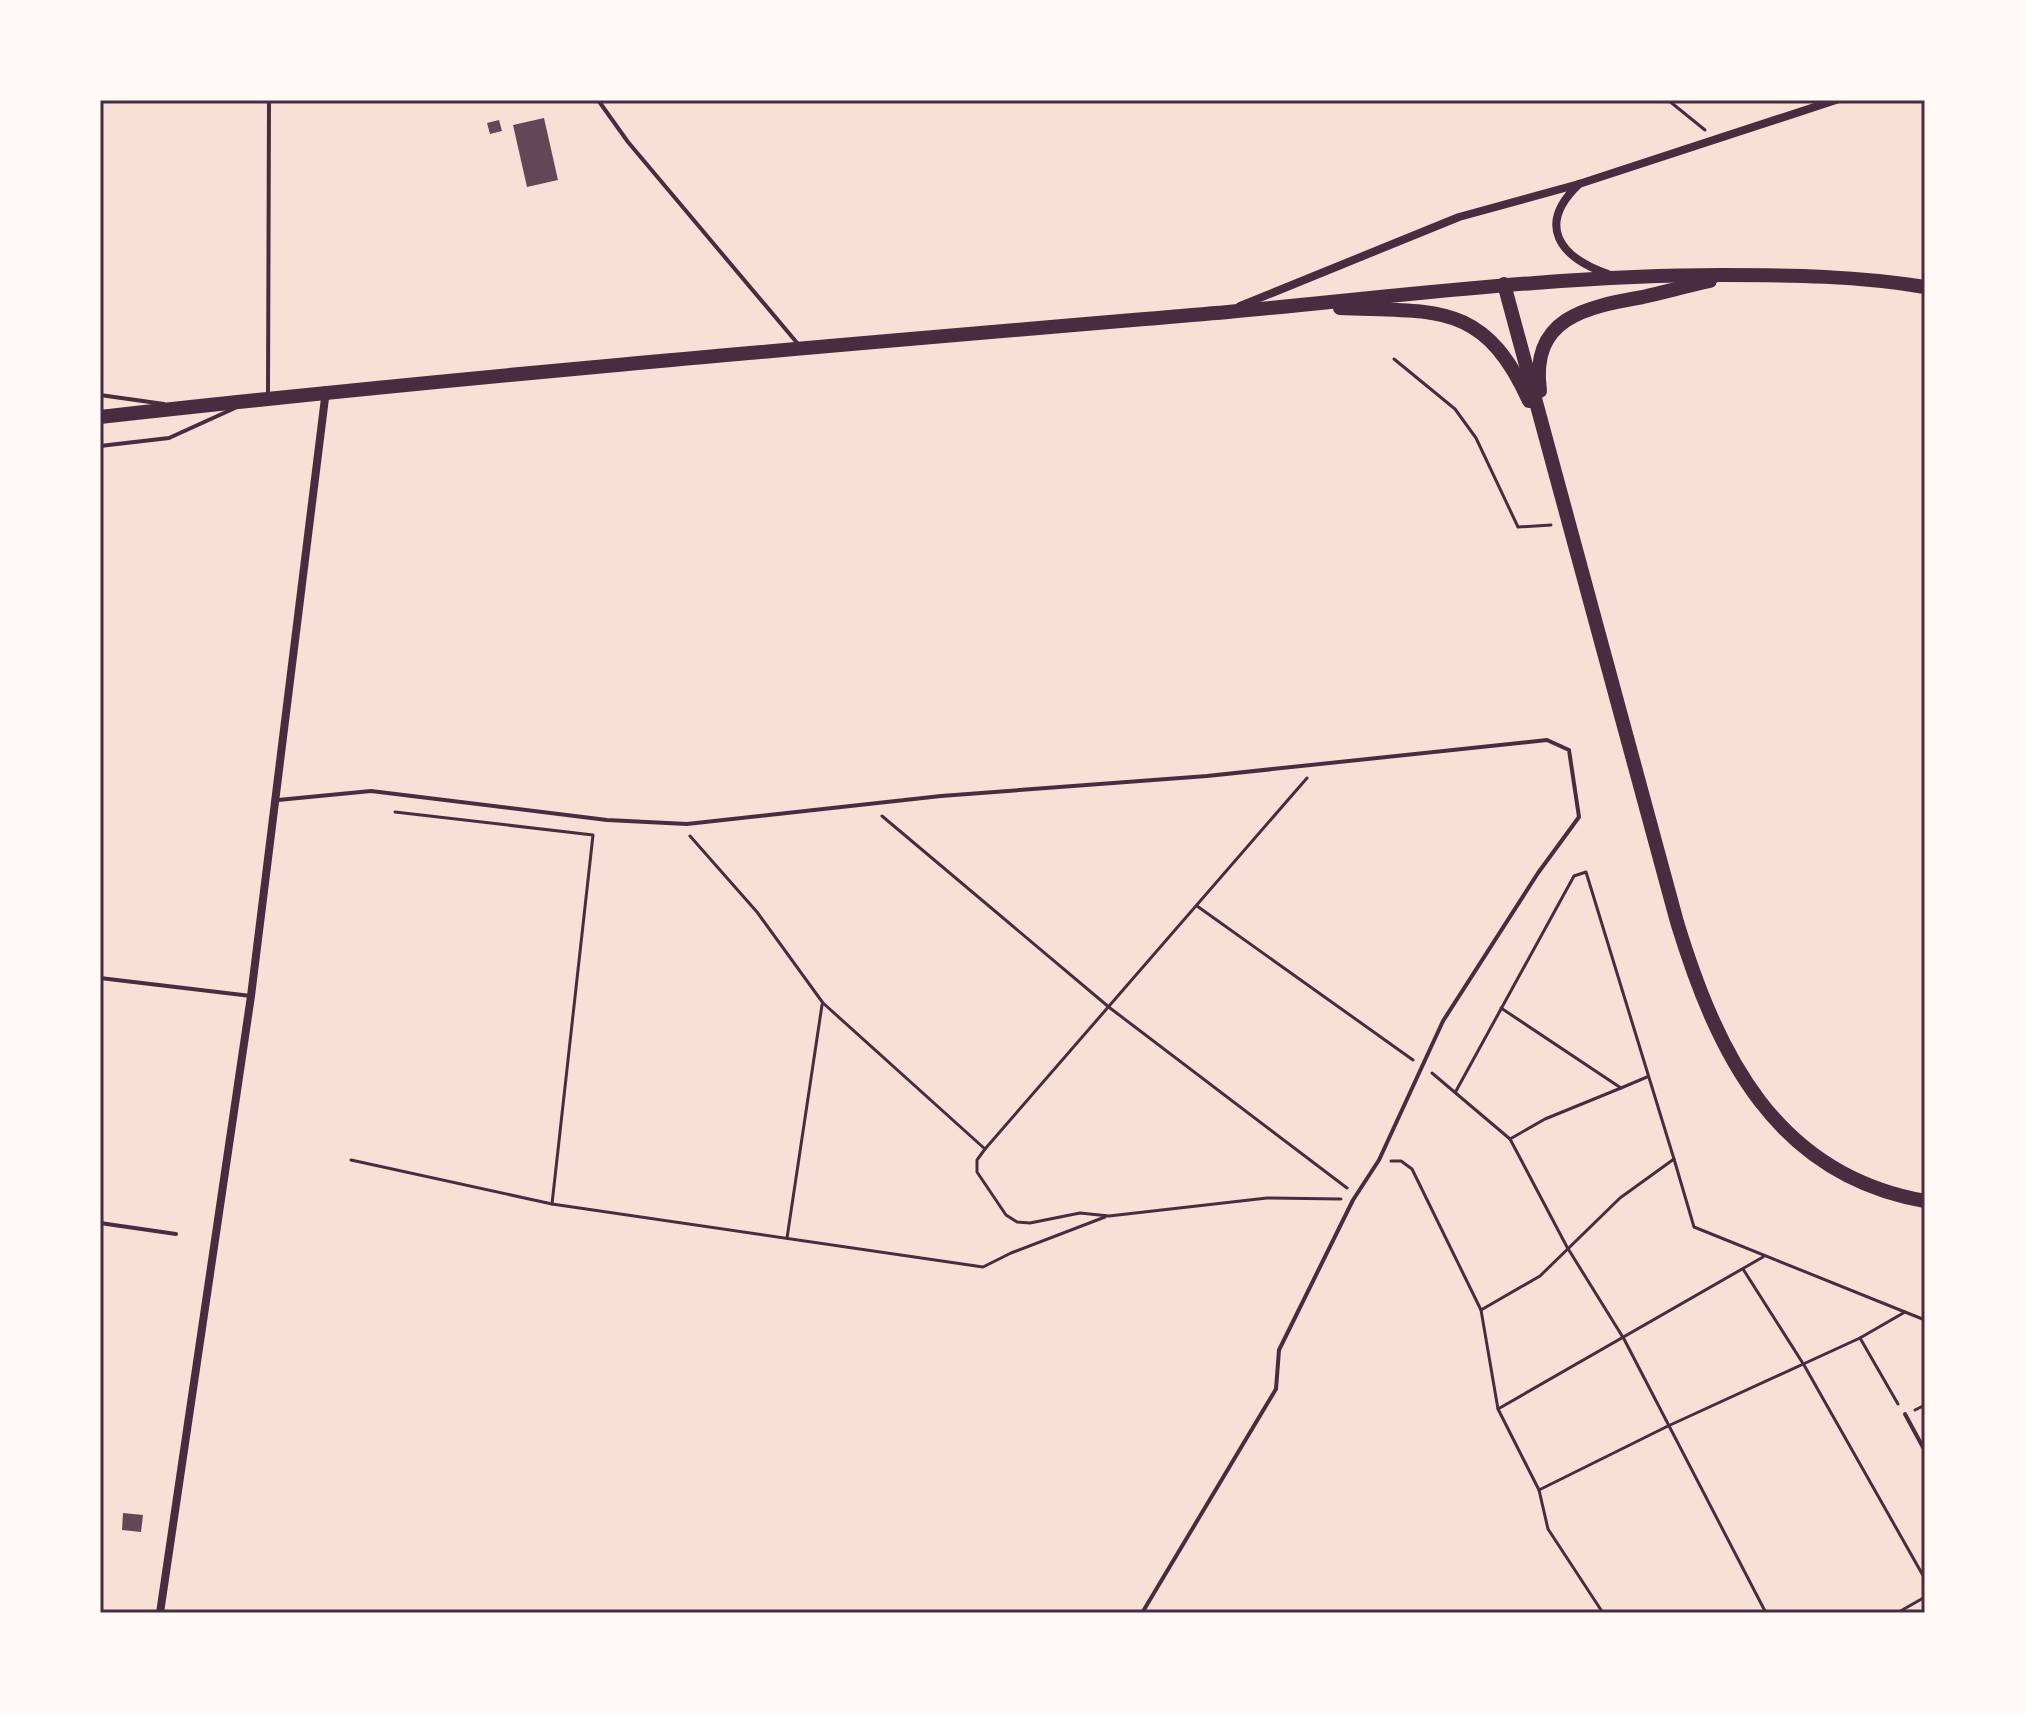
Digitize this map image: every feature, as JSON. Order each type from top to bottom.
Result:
[{"type":"main road","points":[[1548,444],[1538,375],[1541,350],[1555,329],[1580,310],[1608,301],[1736,275]]},
{"type":"main road","points":[[100,417],[326,390],[800,346],[1228,312],[1504,284],[1614,277],[1736,275],[1865,277],[1925,287]]},
{"type":"main road","points":[[1504,284],[1677,922],[1711,1022],[1748,1085],[1795,1138],[1852,1178],[1876,1189],[1925,1197]]},
{"type":"main road","points":[[1292,305],[1428,312],[1455,317],[1476,327],[1505,353],[1548,444]]},
{"type":"street","points":[[1228,312],[1459,217],[1579,184],[1836,100]]},
{"type":"street","points":[[1579,184],[1564,199],[1556,213],[1557,234],[1569,255],[1587,267],[1614,277]]},
{"type":"street","points":[[160,1613],[251,996],[326,390]]},
{"type":"lane","points":[[100,446],[169,438],[261,398],[269,100]]},
{"type":"lane","points":[[598,100],[628,142],[800,346]]},
{"type":"lane","points":[[100,395],[190,407]]},
{"type":"lane","points":[[275,800],[371,791],[607,820],[679,824],[941,796],[1207,776],[1547,740],[1569,750],[1579,817],[1538,873],[1443,1021],[1379,1160],[1354,1197],[1279,1350],[1276,1389],[1142,1613]]},
{"type":"lane","points":[[100,978],[251,996]]},
{"type":"lane","points":[[100,1223],[176,1234]]},
{"type":"lane","points":[[1905,1414],[1925,1451]]},
{"type":"path","points":[[1668,100],[1717,140]]},
{"type":"path","points":[[1394,359],[1455,409],[1476,438],[1518,527],[1536,526]]},
{"type":"path","points":[[1321,762],[985,1149],[977,1160],[977,1172],[1006,1215],[1017,1222],[1030,1223],[1080,1213],[1109,1216],[1267,1198],[1354,1197]]},
{"type":"path","points":[[870,805],[1110,1008],[1354,1197]]},
{"type":"path","points":[[395,812],[593,835],[552,1204]]},
{"type":"path","points":[[679,824],[757,912],[823,1003],[985,1149]]},
{"type":"path","points":[[1456,1091],[1574,876],[1586,872],[1694,1227],[1925,1320]]},
{"type":"path","points":[[1197,906],[1456,1091],[1510,1139],[1567,1247],[1624,1339],[1766,1613]]},
{"type":"path","points":[[787,1238],[823,1003]]},
{"type":"path","points":[[1501,1008],[1621,1088]]},
{"type":"path","points":[[1510,1139],[1545,1119],[1647,1077]]},
{"type":"path","points":[[1481,1310],[1540,1276],[1620,1198],[1674,1159]]},
{"type":"path","points":[[351,1160],[552,1204],[983,1267],[1011,1253],[1109,1216]]},
{"type":"path","points":[[1379,1160],[1401,1161],[1412,1169],[1481,1310],[1498,1409],[1539,1490],[1548,1529],[1603,1613]]},
{"type":"path","points":[[1498,1409],[1763,1257]]},
{"type":"path","points":[[1743,1269],[1804,1365],[1925,1579]]},
{"type":"path","points":[[1539,1490],[1668,1426],[1860,1338],[1905,1312]]},
{"type":"path","points":[[1860,1338],[1905,1414]]},
{"type":"path","points":[[1897,1613],[1925,1597]]},
{"type":"building","points":[[544,118],[558,180],[527,187],[513,125]]},
{"type":"building","points":[[499,120],[502,131],[490,134],[487,123]]},
{"type":"building","points":[[123,1513],[143,1515],[141,1532],[122,1530]]}]
